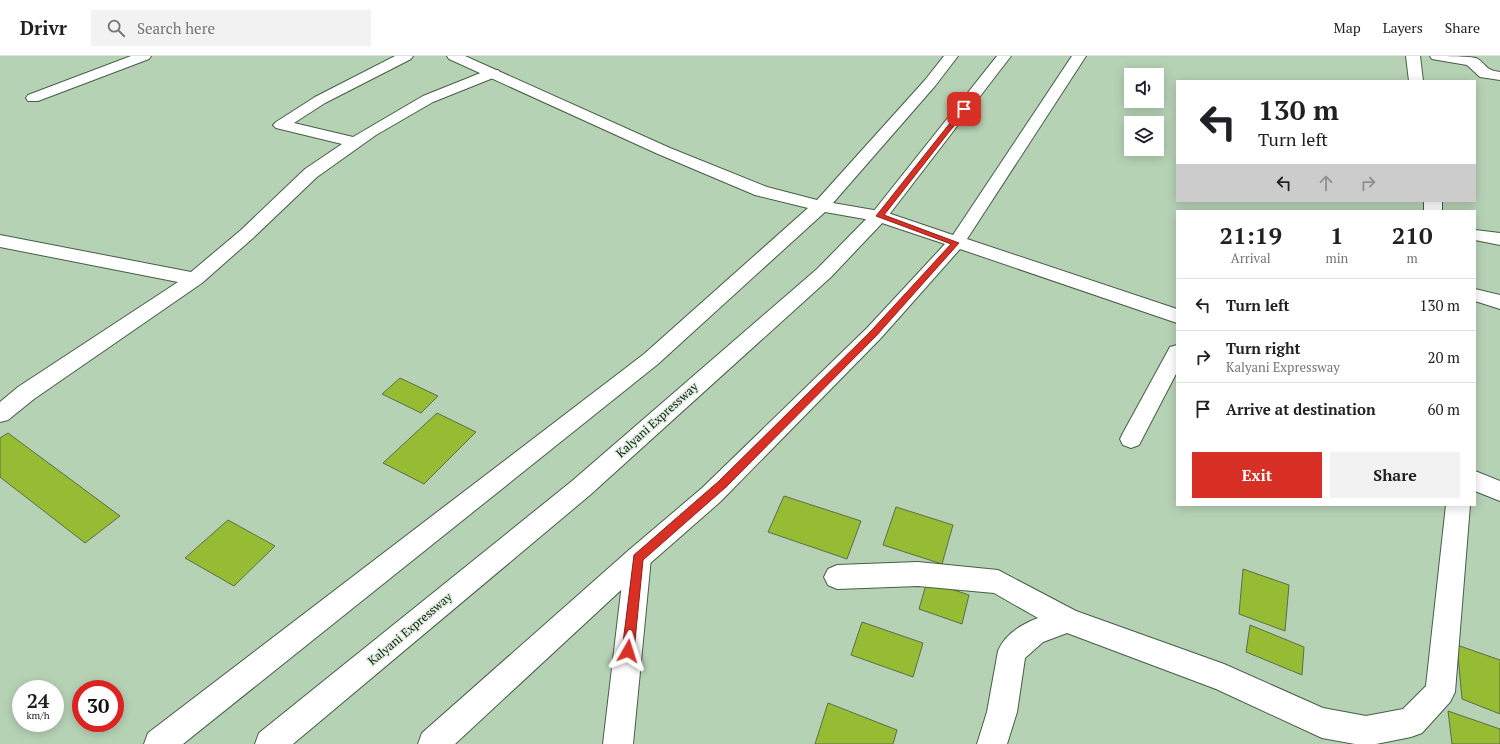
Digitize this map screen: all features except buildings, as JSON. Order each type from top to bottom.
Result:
[{"type":"main road","points":[[32,98],[144,56]]},
{"type":"main road","points":[[355,142],[281,125],[320,100],[406,56]]},
{"type":"main road","points":[[454,56],[671,154],[761,191],[821,206],[879,216],[1176,316]]},
{"type":"main road","points":[[159,744],[652,359],[821,206],[930,83],[951,56]]},
{"type":"main road","name":"Kalyani Expressway","points":[[270,744],[581,488],[824,273],[879,216],[1004,56]]},
{"type":"main road","points":[[433,744],[638,558],[711,495],[874,333],[956,243],[1079,56]]},
{"type":"main road","points":[[1413,56],[1416,80]]},
{"type":"main road","points":[[1437,56],[1471,61],[1485,74],[1500,76]]},
{"type":"main road","points":[[0,414],[26,393],[195,279],[247,234],[311,173],[355,142],[428,99],[492,73]]},
{"type":"main road","points":[[1476,235],[1500,239]]},
{"type":"main road","points":[[0,241],[195,279]]},
{"type":"main road","points":[[1476,295],[1500,302]]},
{"type":"main road","points":[[1131,438],[1176,354]]},
{"type":"main road","points":[[1476,481],[1500,492]]},
{"type":"main road","points":[[837,577],[918,574],[998,582],[1067,620],[1224,678],[1322,723],[1366,737],[1411,722],[1440,692],[1458,506]]},
{"type":"main road","points":[[618,744],[638,558]]},
{"type":"main road","points":[[992,744],[1002,712],[1012,651],[1033,633],[1067,620]]},
{"type":"route","points":[[628,651],[638,558],[711,495],[874,333],[956,243],[879,216],[964,109]]}]
